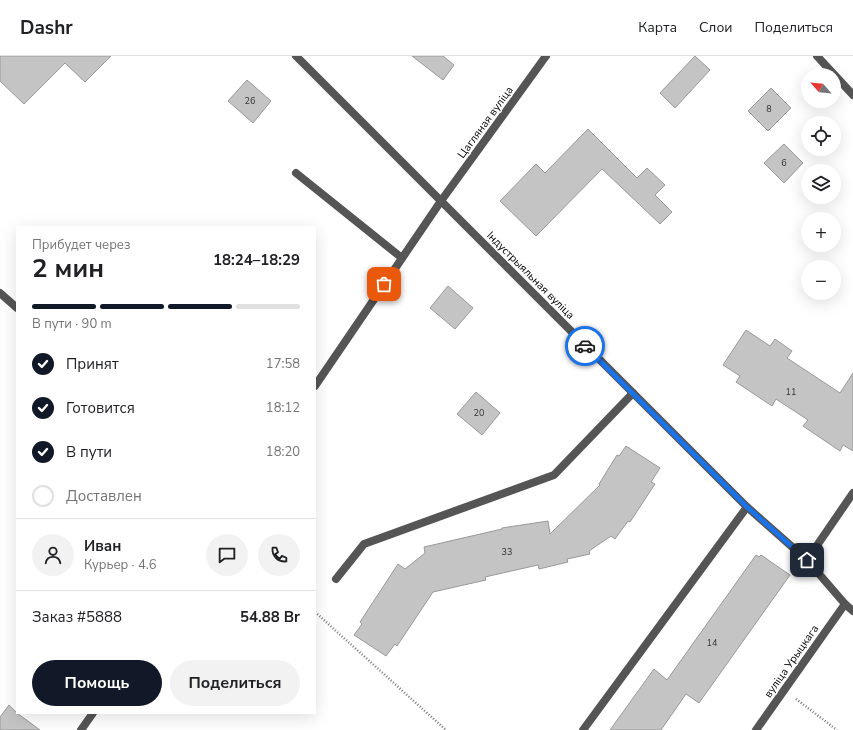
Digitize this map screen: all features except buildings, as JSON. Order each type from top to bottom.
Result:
[{"type":"street","name":"Індустрыяльная вуліца","points":[[296,56],[747,507],[807,560],[844,604],[853,610]]},
{"type":"street","name":"Цагляная вуліца","points":[[316,385],[441,201],[546,56]]},
{"type":"street","points":[[822,58],[853,95]]},
{"type":"street","points":[[296,173],[402,258]]},
{"type":"street","points":[[0,292],[16,307]]},
{"type":"street","points":[[336,579],[364,544],[554,475],[633,393]]},
{"type":"street","points":[[807,560],[853,493]]},
{"type":"street","points":[[583,730],[747,507]]},
{"type":"street","name":"вуліца Урыцкага","points":[[756,730],[844,604]]},
{"type":"street","points":[[81,730],[92,714]]},
{"type":"path","points":[[316,613],[446,730]]},
{"type":"path","points":[[784,690],[837,730]]},
{"type":"way so far","points":[[384,284],[441,201],[585,346]]},
{"type":"route","points":[[585,346],[747,507],[807,560]]}]
